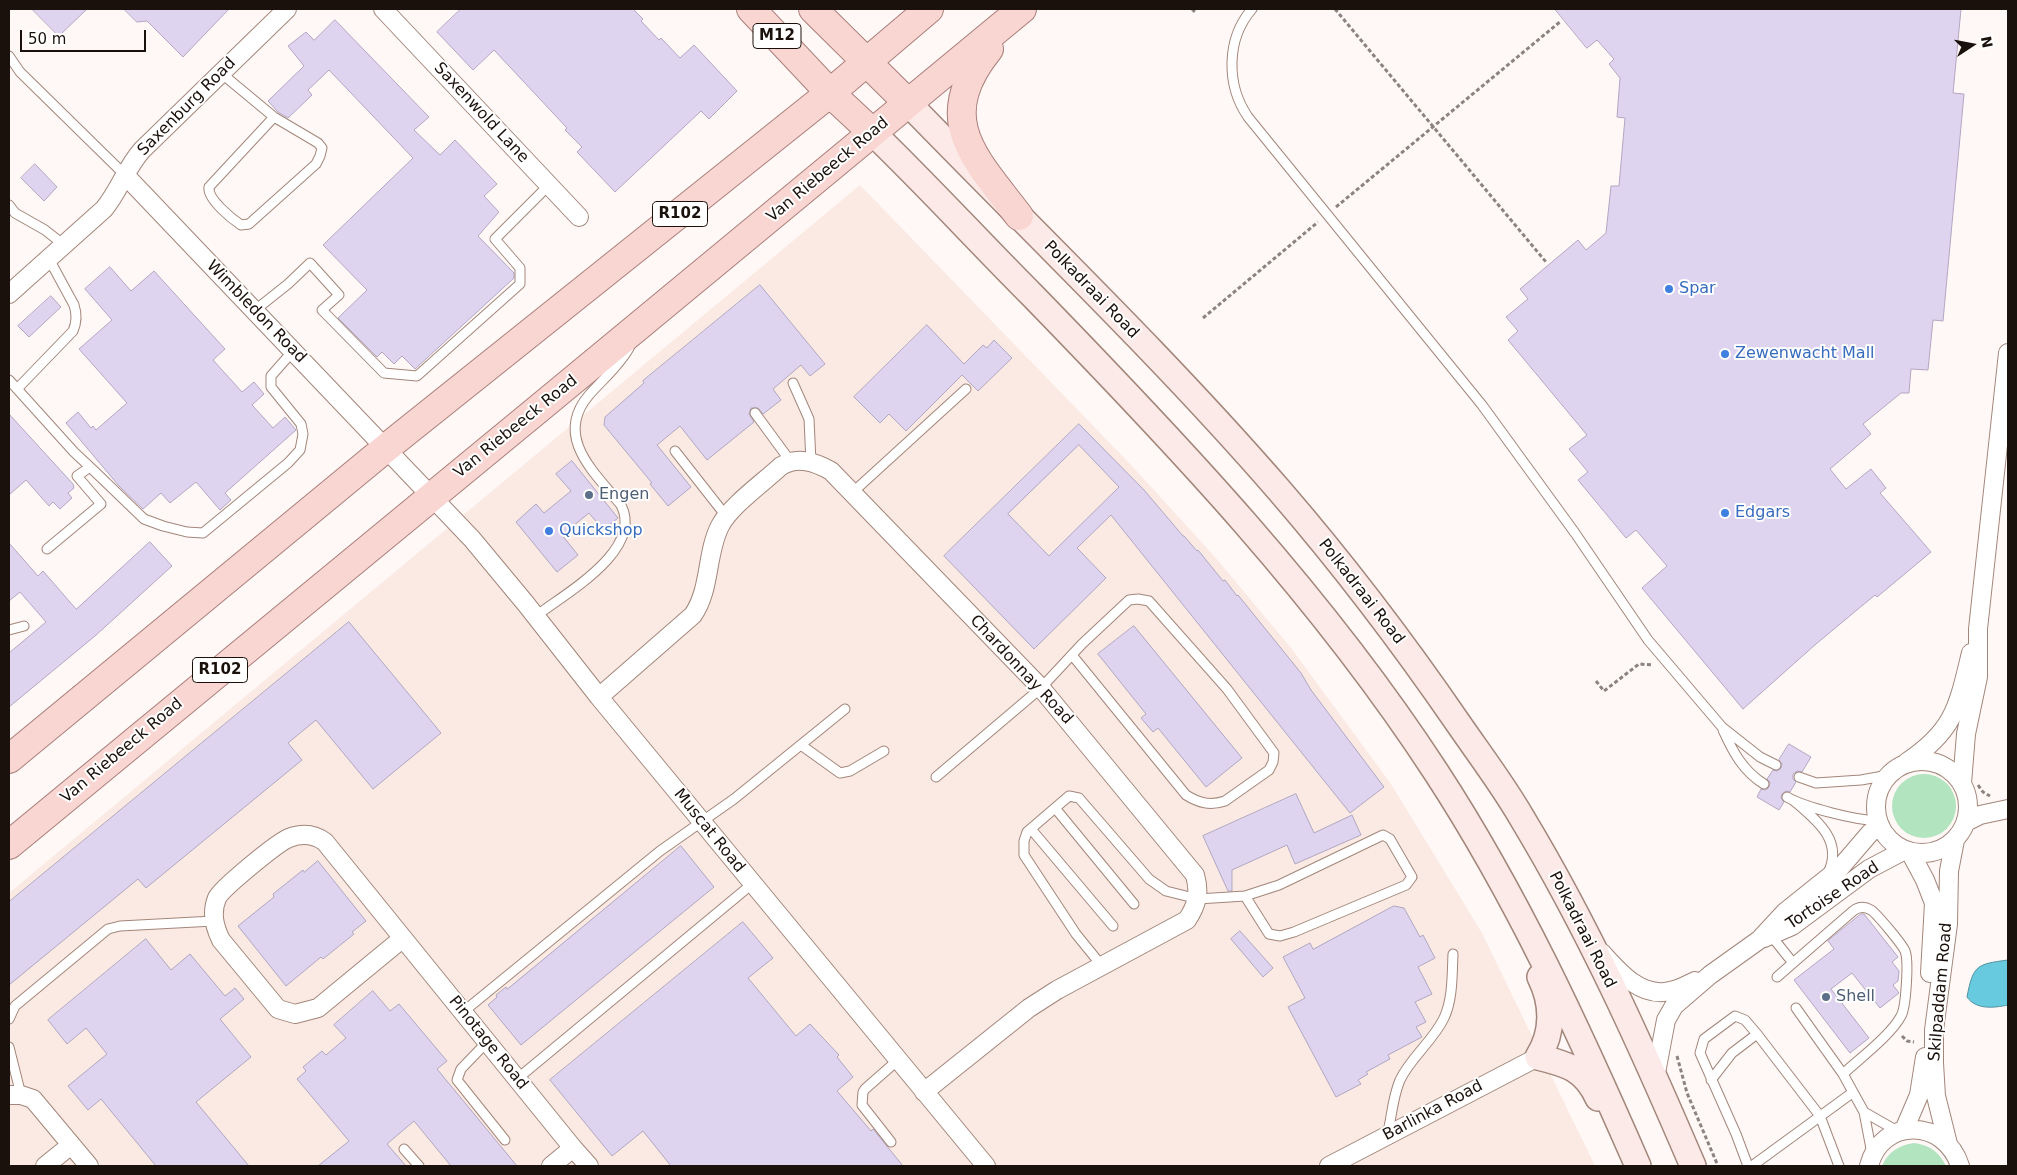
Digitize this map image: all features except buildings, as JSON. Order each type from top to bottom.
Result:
[{"type":"main road","name":"M12","points":[[751,9],[830,93],[872,132],[1137,402],[1254,534],[1321,614],[1437,772],[1487,856],[1565,1001],[1638,1166]]},
{"type":"main road","name":"M12","points":[[813,9],[908,103]]},
{"type":"main road","name":"R102","points":[[9,759],[386,448],[830,93],[929,9]]},
{"type":"main road","name":"Van Riebeeck Road","points":[[9,845],[849,154],[872,132],[942,78],[1021,10]]},
{"type":"main road","points":[[1019,216],[972,153],[965,139],[962,124],[962,108],[964,92],[975,67],[1021,10]]},
{"type":"main road","name":"Polkadraai Road","points":[[908,103],[1247,454],[1338,561],[1401,643],[1509,797],[1567,896],[1655,1078],[1693,1166]]},
{"type":"main road","points":[[1487,856],[1506,907],[1545,986],[1549,1004],[1550,1032],[1538,1057],[1573,1067],[1588,1080],[1629,1166]]},
{"type":"street","name":"Saxenburg Road","points":[[9,293],[104,210],[130,165],[142,150],[287,9]]},
{"type":"street","name":"Saxenwold Lane","points":[[383,9],[579,217]]},
{"type":"street","name":"Wimbledon Road","points":[[125,175],[432,496]]},
{"type":"street","points":[[1964,788],[1966,734],[1978,677],[1978,629],[2008,353]]},
{"type":"street","name":"Chardonnay Road","points":[[790,462],[799,460],[811,462],[831,471],[1041,688],[1194,875],[1198,886],[1198,899]]},
{"type":"street","points":[[599,697],[694,615],[700,603],[717,533],[726,516],[781,466],[790,462]]},
{"type":"street","name":"Muscat Road","points":[[432,496],[472,539],[536,616],[599,697],[986,1166]]},
{"type":"street","points":[[1905,764],[1931,761],[1954,773],[1964,788],[1968,802],[1966,822],[1955,840],[1942,849],[1926,853],[1908,851],[1893,843],[1879,823],[1876,804],[1880,788],[1889,775],[1936,740],[1958,704],[1978,629]]},
{"type":"street","points":[[1964,788],[1984,802],[2008,804]]},
{"type":"street","points":[[1966,822],[1980,815],[2008,810]]},
{"type":"street","name":"Tortoise Road","points":[[1655,1078],[1666,1020],[1674,1006],[1710,975],[1766,935],[1785,912],[1840,868],[1879,823]]},
{"type":"street","name":"Pinotage Road","points":[[214,921],[213,912],[217,899],[225,887],[286,839],[303,835],[317,836],[325,842],[572,1148],[589,1166]]},
{"type":"street","name":"Skilpaddam Road","points":[[1948,1144],[1936,1096],[1934,1063],[1935,1020],[1948,924],[1949,871],[1955,840]]},
{"type":"street","name":"Tortoise Road","points":[[1766,935],[1792,926],[1869,869],[1908,851]]},
{"type":"street","name":"Skilpaddam Road","points":[[1902,1131],[1918,1100],[1922,1081],[1934,918],[1934,902],[1930,890],[1908,851]]},
{"type":"street","points":[[924,1092],[1029,1008],[1187,920],[1198,899]]},
{"type":"street","points":[[214,921],[221,940],[278,1009],[295,1014],[318,1008],[403,938]]},
{"type":"street","name":"Tortoise Road","points":[[1585,931],[1626,978],[1636,985],[1651,991],[1672,991],[1710,975]]},
{"type":"street","name":"Barlinka Road","points":[[1328,1166],[1538,1057]]},
{"type":"street","points":[[15,1095],[33,1099],[89,1166]]},
{"type":"street","points":[[1870,1161],[1882,1142],[1902,1131],[1928,1131],[1948,1144],[1960,1166]]},
{"type":"street","points":[[45,1166],[71,1145]]},
{"type":"street","points":[[551,1166],[572,1148]]},
{"type":"lane","points":[[1252,9],[1241,24],[1234,40],[1232,80],[1240,106],[1482,405],[1575,533],[1648,640],[1722,728],[1739,761],[1754,778],[1764,784]]},
{"type":"lane","points":[[9,56],[20,72],[125,175]]},
{"type":"lane","points":[[221,73],[274,116],[318,143],[322,148],[316,164],[249,224],[241,225],[230,218],[208,193],[209,187],[274,116]]},
{"type":"lane","points":[[254,311],[288,284],[310,263],[339,295],[322,310],[344,334],[384,373],[417,376],[520,284],[520,268],[495,238],[549,185]]},
{"type":"lane","points":[[9,205],[15,213],[45,230],[64,245]]},
{"type":"lane","points":[[17,389],[73,330],[76,324],[74,305],[49,259]]},
{"type":"lane","points":[[536,616],[606,564],[623,538],[626,528],[626,514],[587,462],[578,446],[574,429],[577,417],[587,398],[626,354],[638,327]]},
{"type":"lane","points":[[9,380],[74,452],[144,519],[187,532],[203,532],[298,453],[303,434],[301,424],[271,387],[272,376],[293,351]]},
{"type":"lane","points":[[793,383],[809,419],[811,462]]},
{"type":"lane","points":[[852,493],[966,389]]},
{"type":"lane","points":[[755,413],[790,462]]},
{"type":"lane","points":[[674,451],[726,516]]},
{"type":"lane","points":[[47,549],[101,504],[77,476],[90,466]]},
{"type":"lane","points":[[936,777],[1041,688],[1072,655],[1129,600],[1138,599],[1149,601],[1227,689],[1274,753],[1269,770],[1224,801],[1202,804],[1195,801],[1186,795],[1072,655]]},
{"type":"lane","points":[[9,630],[24,626]]},
{"type":"lane","points":[[463,1012],[660,851],[734,799],[845,709]]},
{"type":"lane","points":[[1722,728],[1760,756],[1776,765]]},
{"type":"lane","points":[[801,745],[840,773],[850,771],[884,750]]},
{"type":"lane","points":[[1799,777],[1816,783],[1830,783],[1889,775]]},
{"type":"lane","points":[[1102,966],[1076,934],[1024,855],[1025,836],[1069,796],[1079,798],[1149,879],[1166,891],[1198,899],[1245,896],[1279,885],[1383,835],[1390,839],[1412,877],[1406,885],[1294,932],[1280,936],[1269,934],[1245,896]]},
{"type":"lane","points":[[1825,880],[1834,861],[1833,848],[1826,833],[1815,819],[1790,799],[1879,823]]},
{"type":"lane","points":[[1055,808],[1134,904]]},
{"type":"lane","points":[[1031,829],[1113,926]]},
{"type":"lane","points":[[517,1079],[752,884]]},
{"type":"lane","points":[[1777,977],[1853,911],[1863,907],[1870,909],[1876,914],[1905,951],[1907,966],[1901,1016],[1878,1042],[1843,1074]]},
{"type":"lane","points":[[9,1019],[15,1006],[108,928],[214,921]]},
{"type":"lane","points":[[1766,935],[1793,963]]},
{"type":"lane","points":[[1387,1136],[1392,1100],[1407,1067],[1444,1017],[1451,994],[1453,954]]},
{"type":"lane","points":[[1796,1008],[1843,1074],[1864,1112],[1870,1161]]},
{"type":"lane","points":[[1839,1166],[1820,1116],[1745,1020],[1735,1016],[1704,1039],[1700,1053],[1750,1166],[1820,1116],[1852,1092]]},
{"type":"lane","points":[[1711,1080],[1732,1053],[1757,1034]]},
{"type":"lane","points":[[487,1042],[460,1069],[457,1080],[505,1140]]},
{"type":"lane","points":[[9,1047],[15,1095]]},
{"type":"lane","points":[[891,1142],[862,1105],[862,1096],[866,1089],[898,1060]]},
{"type":"lane","points":[[1864,1112],[1902,1131]]},
{"type":"lane","points":[[404,1149],[419,1166]]},
{"type":"path","points":[[1336,9],[1546,262]]},
{"type":"path","points":[[1203,318],[1561,21]]},
{"type":"path","points":[[1596,681],[1604,691],[1639,664],[1653,665],[1657,669]]},
{"type":"path","points":[[1899,1031],[1907,1041],[1914,1042]]},
{"type":"shaded area","points":[[860,185],[1133,467],[1215,557],[1291,648],[1391,784],[1482,933],[1595,1166],[9,1166],[9,893]]},
{"type":"green space","points":[[1918,774],[1930,774],[1947,783],[1954,794],[1956,806],[1954,818],[1947,829],[1930,838],[1918,838],[1906,833],[1897,824],[1892,812],[1892,800],[1897,788],[1906,779]]},
{"type":"green space","points":[[1914,1143],[1925,1145],[1933,1150],[1946,1166],[1882,1166],[1887,1157],[1895,1150],[1904,1145]]},
{"type":"water","points":[[2008,960],[2008,1005],[1997,1007],[1980,1006],[1967,997],[1974,972],[1978,968],[1989,963]]},
{"type":"place","name":"Spar","points":[[1669,289]]},
{"type":"place","name":"Zewenwacht Mall","points":[[1725,354]]},
{"type":"place","name":"Engen","points":[[589,495]]},
{"type":"place","name":"Edgars","points":[[1725,513]]},
{"type":"place","name":"Quickshop","points":[[549,531]]},
{"type":"place","name":"Shell","points":[[1826,997]]}]
